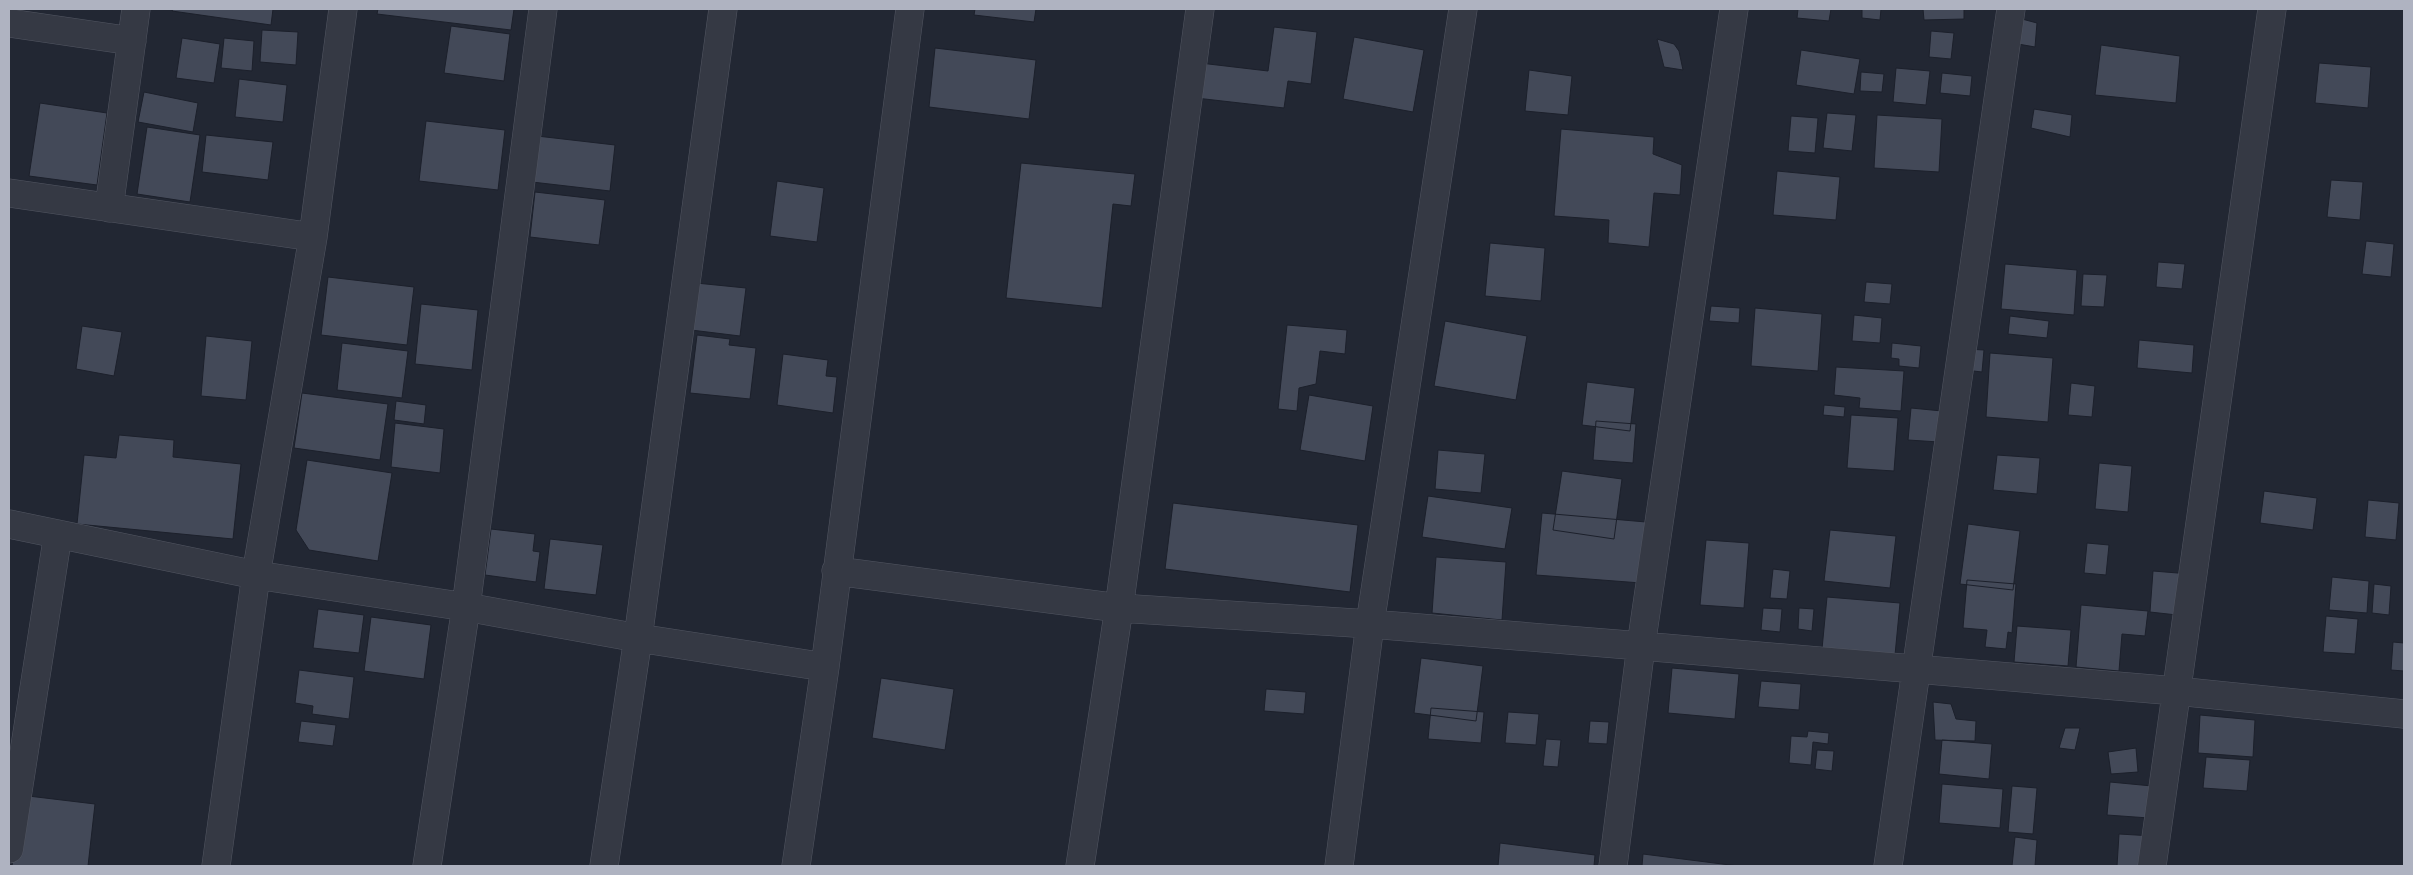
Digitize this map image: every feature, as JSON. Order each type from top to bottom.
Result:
[{"type":"street","points":[[109,208],[136,9]]},
{"type":"street","points":[[216,866],[256,575],[313,237],[343,9]]},
{"type":"street","points":[[427,866],[466,607],[543,9]]},
{"type":"street","points":[[604,866],[638,638],[723,9]]},
{"type":"street","points":[[796,866],[825,667],[910,9]]},
{"type":"street","points":[[1080,866],[1119,608],[1200,9]]},
{"type":"street","points":[[1339,866],[1370,624],[1463,9]]},
{"type":"street","points":[[1613,866],[1641,646],[1734,9]]},
{"type":"street","points":[[1888,866],[2011,9]]},
{"type":"street","points":[[2152,866],[2272,9]]},
{"type":"street","points":[[9,23],[132,41]]},
{"type":"street","points":[[9,193],[313,237]]},
{"type":"street","points":[[9,524],[256,575],[466,607],[638,638],[825,667]]},
{"type":"street","points":[[9,849],[58,534]]},
{"type":"street","points":[[836,571],[1119,608],[1370,624],[1641,646],[2176,691],[2404,714]]},
{"type":"building","points":[[173,9],[273,9],[271,25],[172,11]]},
{"type":"building","points":[[378,9],[514,9],[511,30],[377,14]]},
{"type":"building","points":[[975,9],[1036,9],[1034,22],[974,15]]},
{"type":"building","points":[[1798,9],[1831,9],[1829,21],[1797,18]]},
{"type":"building","points":[[1862,9],[1881,9],[1880,20],[1862,18]]},
{"type":"building","points":[[1923,9],[1964,9],[1964,19],[1924,20]]},
{"type":"building","points":[[2022,19],[2037,23],[2035,47],[2018,44]]},
{"type":"building","points":[[451,26],[510,34],[504,81],[444,73]]},
{"type":"building","points":[[1274,27],[1317,32],[1311,84],[1288,81],[1284,108],[1196,98],[1200,63],[1268,71]]},
{"type":"building","points":[[262,30],[298,32],[296,65],[260,62]]},
{"type":"building","points":[[1931,31],[1954,33],[1951,59],[1929,57]]},
{"type":"building","points":[[1354,37],[1424,50],[1413,112],[1343,99]]},
{"type":"building","points":[[182,38],[220,44],[214,83],[176,78]]},
{"type":"building","points":[[224,38],[254,41],[252,71],[221,68]]},
{"type":"building","points":[[1657,39],[1674,44],[1679,51],[1683,70],[1664,67]]},
{"type":"building","points":[[2101,45],[2180,56],[2176,103],[2095,95]]},
{"type":"building","points":[[935,48],[1036,60],[1029,119],[929,107]]},
{"type":"building","points":[[1801,50],[1860,59],[1854,94],[1796,85]]},
{"type":"building","points":[[2319,63],[2371,67],[2368,108],[2315,103]]},
{"type":"building","points":[[1896,68],[1930,71],[1926,105],[1893,102]]},
{"type":"building","points":[[1529,70],[1572,76],[1568,115],[1525,111]]},
{"type":"building","points":[[1861,72],[1884,74],[1882,92],[1860,91]]},
{"type":"building","points":[[1942,73],[1972,76],[1970,96],[1940,93]]},
{"type":"building","points":[[239,79],[287,85],[283,122],[235,117]]},
{"type":"building","points":[[144,92],[198,103],[193,132],[138,122]]},
{"type":"building","points":[[40,103],[107,113],[97,185],[29,176]]},
{"type":"building","points":[[2034,109],[2072,115],[2070,137],[2031,128]]},
{"type":"building","points":[[1827,113],[1856,115],[1852,151],[1823,148]]},
{"type":"building","points":[[1877,115],[1942,119],[1939,172],[1874,168]]},
{"type":"building","points":[[1791,116],[1818,118],[1815,153],[1788,151]]},
{"type":"building","points":[[426,121],[505,130],[498,190],[419,181]]},
{"type":"building","points":[[147,127],[200,135],[190,202],[137,194]]},
{"type":"building","points":[[1561,129],[1654,137],[1653,154],[1682,165],[1680,195],[1654,193],[1649,247],[1608,243],[1609,220],[1554,216]]},
{"type":"building","points":[[206,135],[273,142],[268,180],[202,172]]},
{"type":"building","points":[[537,136],[615,145],[610,191],[532,182]]},
{"type":"building","points":[[1021,163],[1135,174],[1131,206],[1113,204],[1102,308],[1006,298]]},
{"type":"building","points":[[1777,171],[1840,177],[1836,220],[1773,215]]},
{"type":"building","points":[[2331,180],[2363,182],[2360,220],[2327,217]]},
{"type":"building","points":[[777,181],[824,188],[817,242],[770,236]]},
{"type":"building","points":[[535,192],[605,200],[599,245],[530,237]]},
{"type":"building","points":[[2366,241],[2394,244],[2391,277],[2362,274]]},
{"type":"building","points":[[1490,243],[1545,248],[1541,301],[1485,296]]},
{"type":"building","points":[[2158,262],[2185,264],[2182,289],[2156,287]]},
{"type":"building","points":[[2005,264],[2077,270],[2074,315],[2001,309]]},
{"type":"building","points":[[2083,274],[2107,275],[2104,307],[2081,306]]},
{"type":"building","points":[[328,277],[414,287],[407,345],[321,335]]},
{"type":"building","points":[[1866,282],[1892,284],[1890,304],[1864,302]]},
{"type":"building","points":[[696,283],[746,288],[740,336],[691,330]]},
{"type":"building","points":[[421,304],[478,310],[472,370],[415,364]]},
{"type":"building","points":[[1711,306],[1740,308],[1739,323],[1709,321]]},
{"type":"building","points":[[1755,308],[1822,314],[1818,371],[1751,366]]},
{"type":"building","points":[[1854,315],[1882,318],[1880,343],[1852,341]]},
{"type":"building","points":[[2010,316],[2049,321],[2047,338],[2008,334]]},
{"type":"building","points":[[1445,321],[1527,336],[1516,400],[1434,386]]},
{"type":"building","points":[[1287,325],[1347,330],[1345,354],[1320,351],[1316,384],[1299,388],[1297,411],[1278,409]]},
{"type":"building","points":[[82,326],[122,332],[114,376],[76,369]]},
{"type":"building","points":[[697,335],[730,339],[729,345],[756,348],[750,399],[690,393]]},
{"type":"building","points":[[206,336],[252,341],[246,400],[201,396]]},
{"type":"building","points":[[2139,340],[2194,345],[2192,373],[2137,368]]},
{"type":"building","points":[[342,343],[408,351],[402,398],[337,390]]},
{"type":"building","points":[[1892,343],[1921,346],[1919,368],[1899,366],[1899,359],[1891,358]]},
{"type":"building","points":[[1967,349],[1984,350],[1982,372],[1965,370]]},
{"type":"building","points":[[1990,353],[2053,358],[2048,422],[1986,417]]},
{"type":"building","points":[[783,354],[828,360],[826,376],[837,377],[833,413],[777,405]]},
{"type":"building","points":[[1836,367],[1904,371],[1901,411],[1859,408],[1860,398],[1834,395]]},
{"type":"building","points":[[1587,382],[1635,388],[1630,431],[1582,425]]},
{"type":"building","points":[[2071,383],[2095,386],[2092,417],[2068,415]]},
{"type":"building","points":[[302,393],[388,404],[380,460],[294,448]]},
{"type":"building","points":[[1309,395],[1373,406],[1365,461],[1300,450]]},
{"type":"building","points":[[396,401],[426,405],[424,424],[394,420]]},
{"type":"building","points":[[1824,405],[1845,407],[1844,417],[1823,415]]},
{"type":"building","points":[[1911,408],[1942,411],[1939,442],[1908,440]]},
{"type":"building","points":[[1851,415],[1898,418],[1894,471],[1847,468]]},
{"type":"building","points":[[1596,421],[1636,424],[1633,463],[1593,460]]},
{"type":"building","points":[[395,423],[444,429],[440,473],[391,467]]},
{"type":"building","points":[[119,435],[174,440],[173,457],[241,464],[233,539],[77,524],[84,455],[116,458]]},
{"type":"building","points":[[1438,450],[1485,454],[1481,493],[1435,489]]},
{"type":"building","points":[[1997,455],[2040,458],[2037,494],[1993,490]]},
{"type":"building","points":[[307,460],[392,473],[378,561],[309,550],[296,530]]},
{"type":"building","points":[[2099,463],[2132,466],[2128,512],[2095,509]]},
{"type":"building","points":[[1562,471],[1622,479],[1614,539],[1553,530]]},
{"type":"building","points":[[2264,491],[2317,498],[2313,530],[2260,523]]},
{"type":"building","points":[[1428,496],[1512,508],[1505,549],[1422,537]]},
{"type":"building","points":[[2368,500],[2399,503],[2396,540],[2365,537]]},
{"type":"building","points":[[1173,503],[1358,525],[1350,592],[1165,569]]},
{"type":"building","points":[[1542,513],[1646,522],[1641,583],[1536,575]]},
{"type":"building","points":[[1968,524],[2020,531],[2013,590],[1960,584]]},
{"type":"building","points":[[491,529],[535,534],[533,551],[540,552],[536,582],[485,575]]},
{"type":"building","points":[[1830,530],[1896,536],[1890,588],[1824,581]]},
{"type":"building","points":[[550,539],[603,545],[596,595],[544,589]]},
{"type":"building","points":[[1706,540],[1749,543],[1744,608],[1700,605]]},
{"type":"building","points":[[2087,543],[2109,545],[2106,575],[2084,573]]},
{"type":"building","points":[[1436,557],[1506,562],[1502,620],[1432,613]]},
{"type":"building","points":[[1773,569],[1790,571],[1787,599],[1770,598]]},
{"type":"building","points":[[2153,571],[2190,574],[2186,616],[2150,612]]},
{"type":"building","points":[[2332,577],[2369,581],[2367,613],[2329,610]]},
{"type":"building","points":[[1967,580],[2016,584],[2012,633],[2008,632],[2006,649],[1985,647],[1987,630],[1963,628]]},
{"type":"building","points":[[2374,584],[2391,586],[2389,615],[2372,613]]},
{"type":"building","points":[[1827,597],[1900,603],[1895,655],[1822,649]]},
{"type":"building","points":[[2081,605],[2148,611],[2145,636],[2122,634],[2119,671],[2076,667]]},
{"type":"building","points":[[1763,608],[1782,609],[1780,632],[1761,630]]},
{"type":"building","points":[[1799,608],[1814,609],[1812,631],[1798,629]]},
{"type":"building","points":[[318,609],[364,615],[359,653],[313,648]]},
{"type":"building","points":[[2326,616],[2358,619],[2355,654],[2323,652]]},
{"type":"building","points":[[371,617],[431,625],[424,679],[364,671]]},
{"type":"building","points":[[2017,626],[2071,630],[2068,666],[2014,662]]},
{"type":"building","points":[[2393,642],[2404,643],[2404,671],[2391,670]]},
{"type":"building","points":[[1421,658],[1483,666],[1476,721],[1414,713]]},
{"type":"building","points":[[1672,668],[1739,674],[1735,719],[1668,713]]},
{"type":"building","points":[[299,670],[354,677],[349,719],[312,714],[313,706],[295,703]]},
{"type":"building","points":[[881,678],[954,689],[945,750],[872,738]]},
{"type":"building","points":[[1761,681],[1801,684],[1799,710],[1758,707]]},
{"type":"building","points":[[1266,689],[1306,692],[1304,714],[1264,711]]},
{"type":"building","points":[[1933,702],[1951,704],[1956,719],[1976,721],[1975,741],[1935,740]]},
{"type":"building","points":[[1431,708],[1484,712],[1481,743],[1428,739]]},
{"type":"building","points":[[1508,712],[1539,714],[1536,745],[1505,743]]},
{"type":"building","points":[[2200,715],[2255,720],[2253,757],[2198,753]]},
{"type":"building","points":[[301,721],[336,725],[333,746],[298,742]]},
{"type":"building","points":[[1590,721],[1609,722],[1607,744],[1588,743]]},
{"type":"building","points":[[2065,728],[2080,728],[2075,750],[2059,748]]},
{"type":"building","points":[[1808,731],[1829,733],[1828,744],[1813,742],[1811,765],[1789,763],[1791,736],[1807,737]]},
{"type":"building","points":[[1546,739],[1561,740],[1558,767],[1543,766]]},
{"type":"building","points":[[1942,740],[1992,744],[1989,779],[1939,774]]},
{"type":"building","points":[[2136,748],[2138,772],[2111,774],[2108,752]]},
{"type":"building","points":[[1817,750],[1834,751],[1832,771],[1815,769]]},
{"type":"building","points":[[2206,757],[2250,760],[2247,791],[2203,788]]},
{"type":"building","points":[[2110,782],[2152,786],[2149,818],[2107,815]]},
{"type":"building","points":[[1942,784],[2003,789],[2000,828],[1939,823]]},
{"type":"building","points":[[2012,786],[2037,788],[2033,834],[2008,832]]},
{"type":"building","points":[[20,795],[95,804],[88,866],[12,866]]},
{"type":"building","points":[[2119,834],[2153,836],[2150,866],[2117,866]]},
{"type":"building","points":[[2015,837],[2037,840],[2035,866],[2012,866]]},
{"type":"building","points":[[1500,843],[1595,855],[1594,866],[1498,866]]},
{"type":"building","points":[[1643,854],[1738,866],[1642,866]]}]
